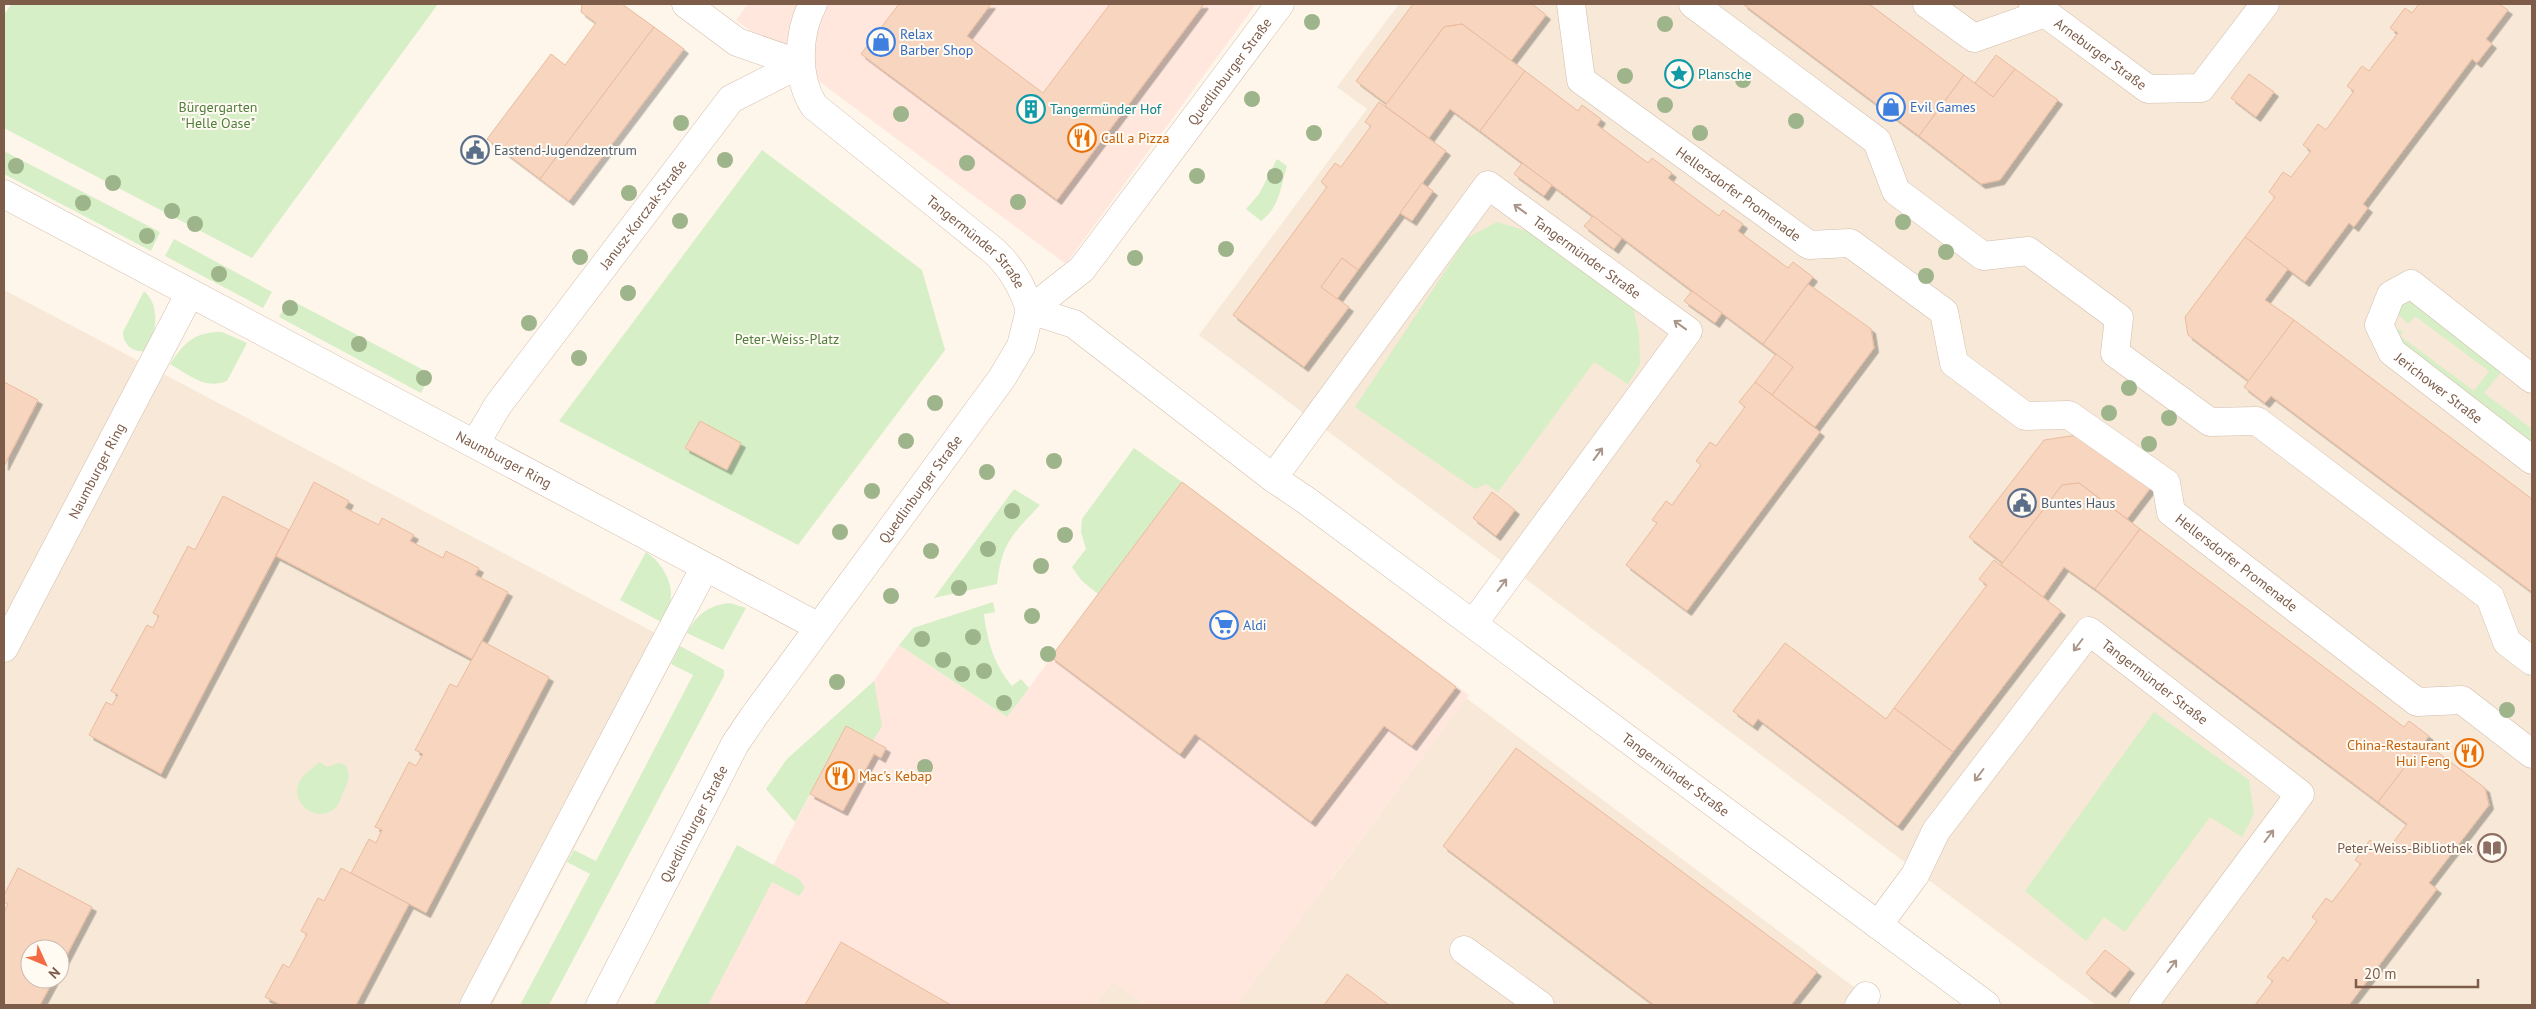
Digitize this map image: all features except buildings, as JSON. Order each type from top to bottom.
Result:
[{"type":"street","points":[[686,4],[737,42],[800,64],[804,31],[813,4]]},
{"type":"street","name":"Quedlinburger Straße","points":[[600,1005],[735,744],[1002,378],[1021,346],[1030,310],[1082,269],[1280,4]]},
{"type":"street","name":"Hellersdorfer Promenade","points":[[1571,4],[1581,80],[1809,245],[1850,243],[1944,312],[1954,363],[2025,416],[2069,415],[2166,483],[2171,512],[2417,702],[2462,700],[2532,754]]},
{"type":"street","points":[[1693,4],[1877,141],[1896,191],[1983,256],[2028,250],[2120,318],[2115,353],[2210,422],[2257,421],[2490,597],[2507,642],[2532,661]]},
{"type":"street","name":"Arneburger Straße","points":[[1927,4],[1974,38],[2039,8],[2148,89],[2201,88],[2265,4]]},
{"type":"street","name":"Tangermünder Straße","points":[[800,64],[806,94],[814,106],[995,252],[1024,291],[1030,310],[1074,324],[1273,478],[1307,501],[1986,1005]]},
{"type":"street","name":"Janusz-Korczak-Straße","points":[[475,444],[498,405],[731,99],[800,64]]},
{"type":"street","name":"Tangermünder Straße","points":[[1273,478],[1488,184],[1688,331],[1473,624]]},
{"type":"street","name":"Naumburger Ring","points":[[4,194],[819,627]]},
{"type":"street","name":"Jerichower Straße","points":[[2532,379],[2411,284],[2392,295],[2379,325],[2392,352],[2532,460]]},
{"type":"street","name":"Naumburger Ring","points":[[4,648],[190,293]]},
{"type":"street","points":[[474,1005],[705,567]]},
{"type":"street","name":"Tangermünder Straße","points":[[1878,925],[1915,875],[1936,831],[2089,631],[2300,794],[2143,1005]]},
{"type":"street","points":[[1464,950],[1540,1005]]},
{"type":"shaded area","points":[[748,4],[1256,4],[1066,264],[736,20]]},
{"type":"shaded area","points":[[1399,4],[2532,4],[2532,1005],[2096,1005],[1199,335],[1367,109],[1337,87]]},
{"type":"shaded area","points":[[4,290],[680,646],[492,1005],[4,1005]]},
{"type":"shaded area","points":[[1182,482],[1469,695],[1237,1005],[1145,1005],[1112,982],[1095,1005],[701,1005],[854,709],[899,645],[1007,717]]},
{"type":"shaded area","points":[[1466,698],[1878,1005],[1095,1005],[1112,982],[1332,879]]},
{"type":"green space","name":"Bürgergarten \"Helle Oase\"","points":[[11,4],[438,4],[252,258],[4,128],[4,12],[6,12]]},
{"type":"green space","name":"Peter-Weiss-Platz","points":[[762,150],[922,270],[945,350],[798,545],[559,421]]},
{"type":"green space","points":[[4,151],[160,232],[151,251],[4,174]]},
{"type":"green space","points":[[1277,159],[1287,166],[1276,203],[1261,221],[1246,209],[1259,194]]},
{"type":"green space","points":[[1497,222],[1539,235],[1633,307],[1639,334],[1640,365],[1628,384],[1594,362],[1498,492],[1486,484],[1475,489],[1355,407],[1467,238]]},
{"type":"green space","points":[[174,239],[272,292],[263,308],[165,256]]},
{"type":"green space","points":[[144,291],[153,304],[155,320],[153,336],[147,351],[138,351],[127,345],[123,332]]},
{"type":"green space","points":[[289,299],[431,374],[421,393],[279,317]]},
{"type":"green space","points":[[2394,299],[2414,299],[2421,310],[2503,370],[2484,393],[2532,429],[2532,443],[2396,341],[2392,328],[2403,331],[2400,336],[2474,391],[2489,371],[2415,316],[2409,324],[2394,311]]},
{"type":"green space","points":[[212,332],[222,332],[247,343],[227,381],[211,384],[197,380],[170,364],[186,344],[197,336]]},
{"type":"green space","points":[[1134,448],[1182,482],[1098,594],[1082,581],[1072,567],[1086,549],[1081,532],[1082,519]]},
{"type":"green space","points":[[1014,489],[1040,505],[1015,532],[1005,548],[997,584],[934,598]]},
{"type":"green space","points":[[646,552],[662,568],[671,589],[670,604],[661,622],[620,600]]},
{"type":"green space","points":[[993,602],[995,612],[984,614],[989,643],[996,661],[1012,686],[1021,679],[1029,688],[1007,717],[899,645],[913,628]]},
{"type":"green space","points":[[730,603],[746,608],[723,650],[687,633],[704,612],[710,608]]},
{"type":"green space","points":[[680,646],[724,670],[724,676],[549,1005],[520,1005],[590,874],[567,862],[574,850],[596,861],[693,675],[671,664]]},
{"type":"green space","points":[[874,681],[882,726],[873,741],[846,726],[795,822],[766,789],[787,759]]},
{"type":"green space","points":[[2154,712],[2249,780],[2254,814],[2242,837],[2210,817],[2125,932],[2104,917],[2086,941],[2025,891]]},
{"type":"green space","points":[[320,762],[327,767],[339,763],[345,765],[349,778],[337,806],[327,813],[319,814],[305,808],[297,794],[302,778]]},
{"type":"green space","points":[[737,845],[799,879],[805,888],[799,896],[772,882],[708,1005],[654,1005]]},
{"type":"place","name":"Relax Barber Shop","points":[[881,42]]},
{"type":"place","name":"Plansche","points":[[1679,74]]},
{"type":"place","name":"Evil Games","points":[[1891,107]]},
{"type":"place","name":"Tangermünder Hof","points":[[1031,109]]},
{"type":"place","name":"Call a Pizza","points":[[1082,138]]},
{"type":"place","name":"Eastend-Jugendzentrum","points":[[475,150]]},
{"type":"place","name":"Buntes Haus","points":[[2022,503]]},
{"type":"place","name":"Aldi","points":[[1224,625]]},
{"type":"place","name":"China-Restaurant Hui Feng","points":[[2469,753]]},
{"type":"place","name":"Mac's Kebap","points":[[840,776]]},
{"type":"place","name":"Peter-Weiss-Bibliothek","points":[[2492,848]]}]
